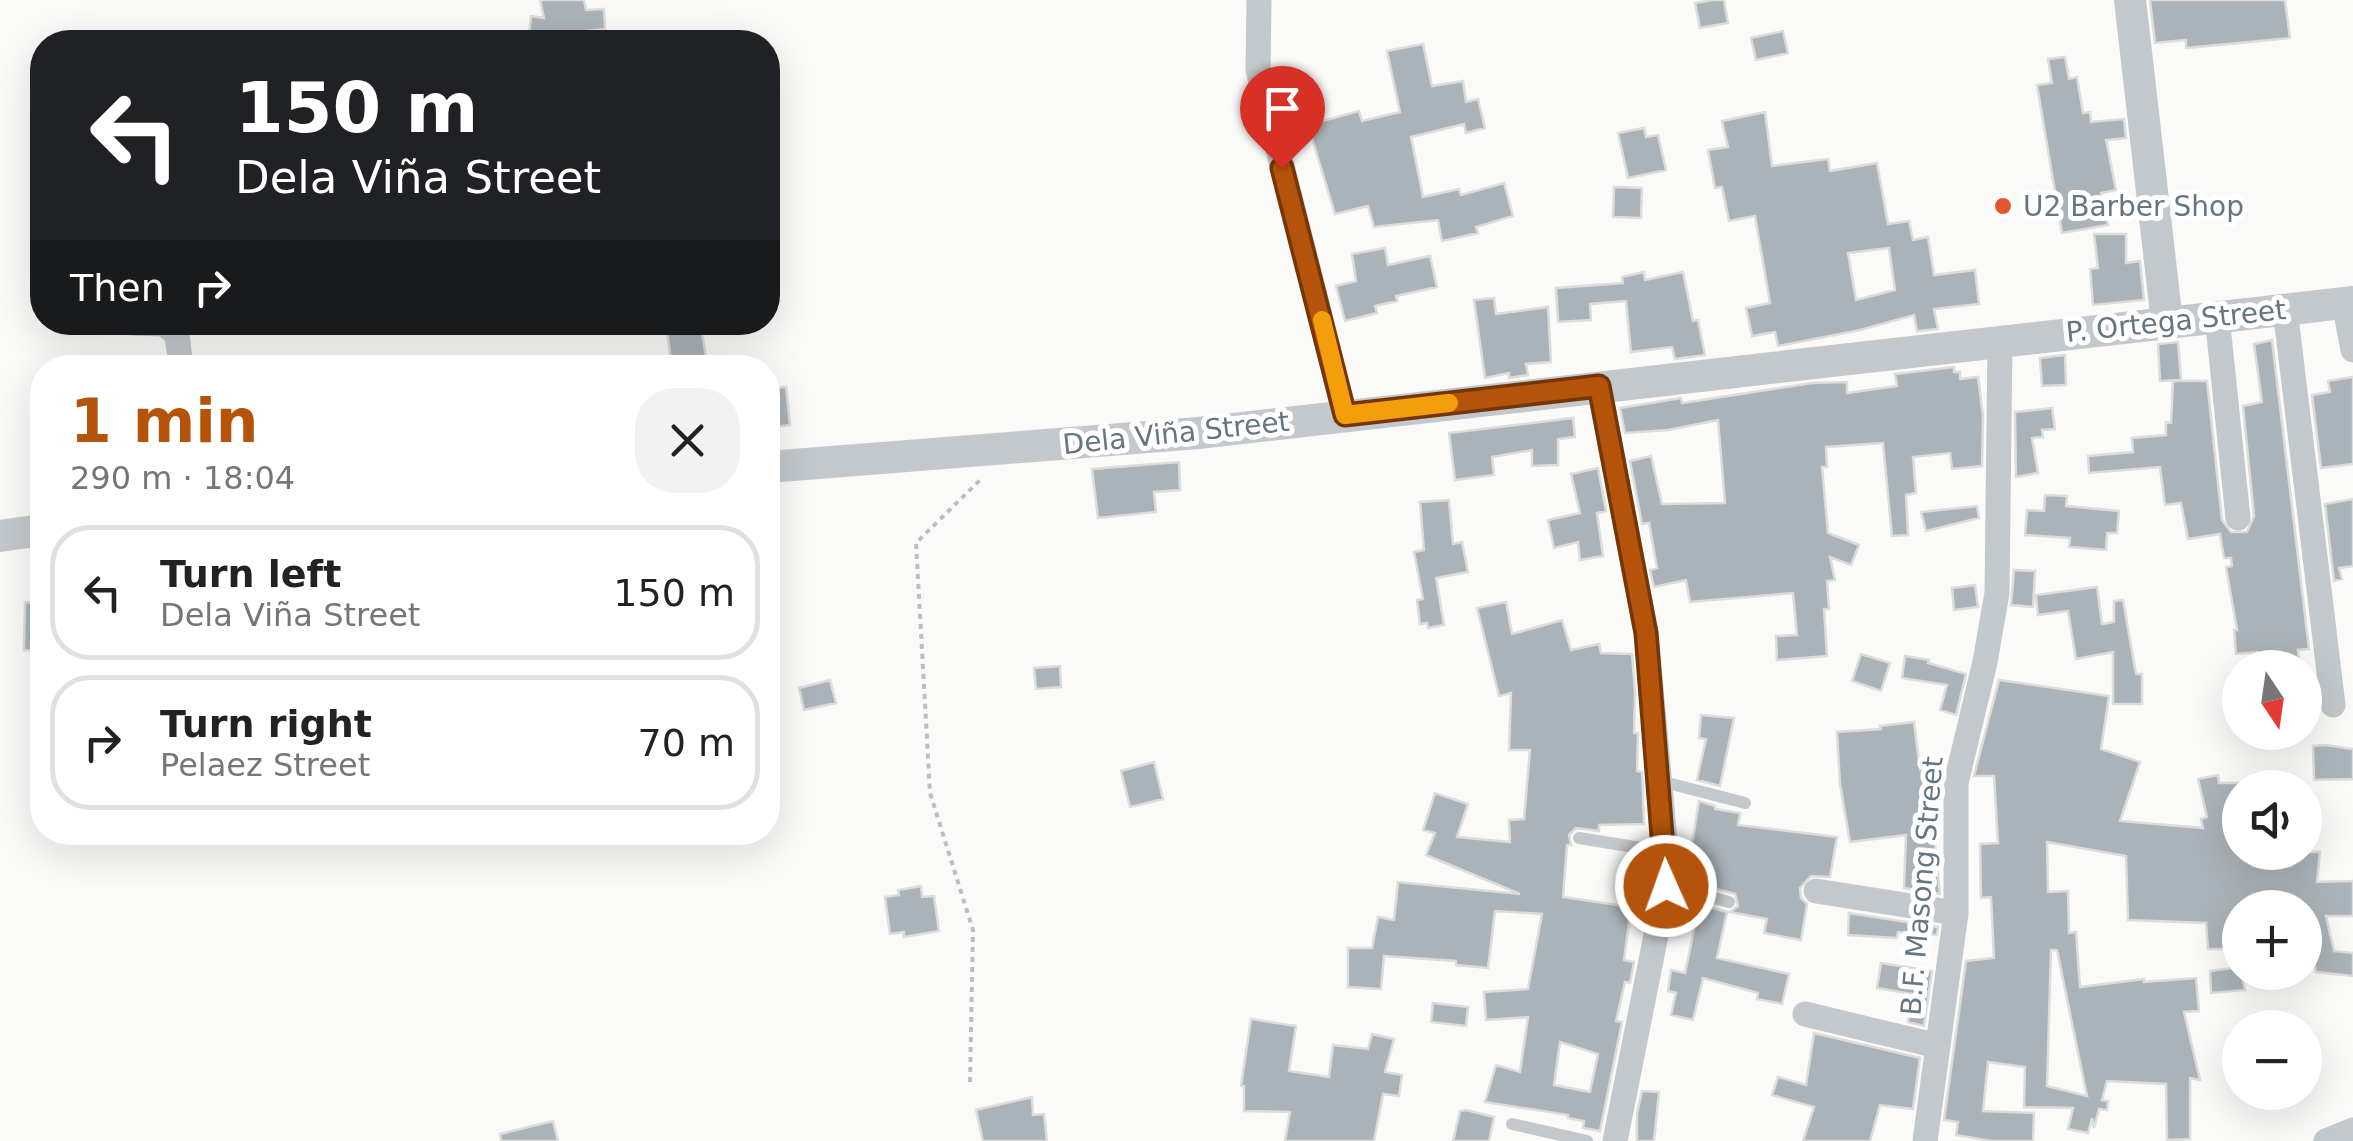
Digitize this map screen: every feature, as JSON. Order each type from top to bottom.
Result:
[{"type":"street","points":[[1259,0],[1258,70],[1345,415]]},
{"type":"street","points":[[2130,0],[2167,322]]},
{"type":"street","points":[[2349,302],[2353,350]]},
{"type":"street","name":"P. Ortega Street","points":[[2000,340],[2349,302]]},
{"type":"street","points":[[2285,309],[2333,705]]},
{"type":"street","points":[[2217,316],[2238,518]]},
{"type":"street","name":"Dela Viña Street","points":[[780,466],[1198,433],[2000,340]]},
{"type":"street","name":"B.F. Masong Street","points":[[1925,1141],[1956,913],[1956,783],[1997,592],[2000,340]]},
{"type":"street","points":[[1599,386],[1646,633],[1666,852],[1666,886],[1616,1141]]},
{"type":"street","points":[[0,536],[30,532]]},
{"type":"street","points":[[1816,891],[1956,913]]},
{"type":"street","points":[[1805,1014],[1938,1046]]},
{"type":"street","points":[[2326,1141],[2353,1130]]},
{"type":"lane","points":[[1660,781],[1745,802]]},
{"type":"lane","points":[[1579,838],[1666,852]]},
{"type":"lane","points":[[1666,886],[1728,902]]},
{"type":"lane","points":[[1512,1124],[1587,1141]]},
{"type":"path","points":[[970,1082],[973,930],[930,793],[916,543],[1014,448]]},
{"type":"building","points":[[540,0],[584,0],[586,10],[604,9],[605,29],[530,30],[531,16],[544,18]]},
{"type":"building","points":[[1724,0],[1728,23],[1700,28],[1695,3]]},
{"type":"building","points":[[2150,0],[2285,0],[2290,38],[2186,48],[2186,40],[2155,43]]},
{"type":"building","points":[[1783,31],[1788,53],[1756,60],[1751,38]]},
{"type":"building","points":[[1423,44],[1432,86],[1463,81],[1466,102],[1478,99],[1485,128],[1466,133],[1464,124],[1411,137],[1423,197],[1459,189],[1461,195],[1504,183],[1513,216],[1476,227],[1478,233],[1442,241],[1438,220],[1374,227],[1368,206],[1335,214],[1308,125],[1359,111],[1362,121],[1400,112],[1387,51]]},
{"type":"building","points":[[2065,57],[2069,79],[2077,77],[2083,113],[2090,112],[2091,122],[2124,119],[2126,138],[2106,140],[2116,190],[2101,193],[2108,225],[2062,233],[2037,85],[2052,83],[2048,59]]},
{"type":"building","points":[[1765,112],[1772,166],[1828,159],[1830,171],[1877,163],[1888,224],[1909,221],[1913,240],[1928,237],[1934,275],[1975,270],[1979,304],[1934,309],[1938,329],[1917,331],[1914,315],[1778,346],[1775,332],[1752,336],[1746,308],[1770,303],[1755,216],[1729,221],[1722,187],[1715,188],[1708,150],[1728,147],[1722,121]],"holes":[[[1889,248],[1895,290],[1856,300],[1848,253]]]},
{"type":"building","points":[[1644,128],[1646,137],[1658,135],[1666,170],[1628,178],[1618,133]]},
{"type":"building","points":[[1614,187],[1642,188],[1641,218],[1613,217]]},
{"type":"building","points":[[2094,234],[2126,234],[2126,263],[2140,261],[2144,300],[2093,305],[2090,269],[2098,268]]},
{"type":"building","points":[[1385,248],[1388,265],[1430,256],[1437,287],[1396,296],[1397,301],[1375,306],[1377,313],[1345,321],[1336,286],[1356,281],[1352,254]]},
{"type":"building","points":[[1644,272],[1645,280],[1683,272],[1705,355],[1675,359],[1672,347],[1631,352],[1626,301],[1590,304],[1591,320],[1558,322],[1556,288],[1623,283],[1622,277]]},
{"type":"building","points":[[1494,298],[1496,314],[1548,307],[1551,362],[1526,364],[1528,375],[1509,378],[1509,373],[1485,378],[1474,300]]},
{"type":"building","points":[[668,335],[702,335],[706,355],[670,355]]},
{"type":"building","points":[[2272,340],[2309,649],[2236,650],[2237,630],[2226,567],[2232,566],[2231,558],[2224,558],[2220,534],[2188,539],[2181,503],[2165,505],[2160,467],[2089,473],[2088,456],[2133,452],[2132,438],[2166,435],[2166,422],[2171,423],[2173,381],[2207,381],[2222,520],[2231,532],[2247,532],[2254,516],[2243,406],[2262,402],[2254,344]]},
{"type":"building","points":[[2178,342],[2181,380],[2160,381],[2158,344]]},
{"type":"building","points":[[2065,355],[2066,385],[2042,386],[2040,358]]},
{"type":"building","points":[[1954,367],[1954,372],[1960,372],[1960,379],[1978,377],[1983,416],[1982,466],[1952,469],[1950,453],[1913,457],[1916,493],[1906,495],[1908,535],[1892,536],[1883,443],[1826,447],[1827,467],[1822,467],[1828,533],[1859,545],[1851,565],[1830,557],[1835,580],[1827,581],[1829,609],[1824,609],[1827,656],[1777,660],[1776,636],[1797,635],[1793,593],[1690,602],[1686,580],[1654,587],[1650,570],[1657,568],[1649,523],[1642,524],[1630,461],[1651,456],[1662,504],[1725,503],[1718,420],[1625,433],[1620,408],[1681,398],[1682,403],[1812,383],[1847,382],[1847,393],[1897,386],[1895,374]]},
{"type":"building","points":[[2353,377],[2353,464],[2321,468],[2312,395],[2330,392],[2328,381]]},
{"type":"building","points":[[786,387],[790,425],[780,426],[780,388]]},
{"type":"building","points":[[2052,408],[2055,429],[2042,430],[2043,437],[2032,438],[2038,473],[2016,477],[2015,412]]},
{"type":"building","points":[[1573,418],[1575,437],[1558,439],[1558,465],[1532,466],[1532,450],[1492,457],[1494,475],[1455,480],[1449,433]]},
{"type":"building","points":[[1179,462],[1180,490],[1154,492],[1156,512],[1098,518],[1092,469]]},
{"type":"building","points":[[1598,468],[1606,511],[1597,513],[1603,556],[1580,560],[1578,542],[1554,548],[1548,520],[1580,513],[1571,474]]},
{"type":"building","points":[[2045,495],[2067,496],[2066,506],[2119,511],[2117,533],[2107,533],[2106,550],[2069,547],[2070,538],[2025,535],[2027,510],[2044,511]]},
{"type":"building","points":[[2353,499],[2353,566],[2339,568],[2342,579],[2334,581],[2325,504]]},
{"type":"building","points":[[1449,500],[1453,544],[1462,542],[1468,572],[1436,578],[1444,625],[1428,628],[1427,623],[1420,624],[1417,600],[1423,599],[1414,552],[1424,550],[1420,502]]},
{"type":"building","points":[[1977,506],[1979,518],[1926,531],[1921,512]]},
{"type":"building","points":[[2014,570],[2035,571],[2033,607],[2011,605]]},
{"type":"building","points":[[1975,585],[1978,607],[1954,610],[1952,588]]},
{"type":"building","points":[[2097,587],[2102,624],[2114,622],[2114,601],[2123,600],[2136,674],[2142,674],[2142,704],[2113,704],[2113,652],[2076,659],[2068,611],[2038,615],[2036,595]]},
{"type":"building","points":[[25,602],[30,602],[30,650],[24,650]]},
{"type":"building","points":[[1506,602],[1512,634],[1562,620],[1571,650],[1599,644],[1601,653],[1632,654],[1634,733],[1638,733],[1637,771],[1642,772],[1644,824],[1599,825],[1599,831],[1576,828],[1569,835],[1571,845],[1567,845],[1563,897],[1631,907],[1624,960],[1634,962],[1616,1021],[1622,1022],[1600,1131],[1583,1128],[1584,1121],[1568,1115],[1485,1102],[1496,1065],[1520,1072],[1528,1017],[1486,1020],[1484,992],[1528,989],[1542,914],[1495,911],[1488,968],[1456,965],[1456,961],[1384,956],[1381,989],[1348,987],[1348,948],[1372,948],[1378,917],[1394,920],[1398,882],[1520,894],[1426,855],[1435,833],[1423,830],[1435,793],[1468,804],[1457,837],[1510,842],[1509,820],[1524,819],[1530,750],[1509,750],[1511,693],[1499,696],[1477,608]],"holes":[[[1560,1042],[1598,1054],[1590,1092],[1554,1085]]]},
{"type":"building","points":[[1861,654],[1890,663],[1881,691],[1852,681]]},
{"type":"building","points":[[1905,656],[1966,674],[1956,715],[1940,710],[1947,685],[1902,678]]},
{"type":"building","points":[[1060,666],[1061,687],[1036,689],[1034,668]]},
{"type":"building","points":[[830,680],[836,703],[804,710],[799,688]]},
{"type":"building","points":[[1999,680],[2109,696],[2101,749],[2140,762],[2120,821],[2203,828],[2201,819],[2207,817],[2198,779],[2218,775],[2222,783],[2222,870],[2318,870],[2317,882],[2353,881],[2353,916],[2326,916],[2334,951],[2353,953],[2353,976],[2322,973],[2322,890],[2222,890],[2222,949],[2208,949],[2206,923],[2128,920],[2126,856],[2047,842],[2048,892],[2068,891],[2069,933],[2076,932],[2080,987],[2144,979],[2196,978],[2199,1011],[2184,1012],[2200,1080],[2190,1078],[2190,1139],[2167,1140],[2166,1084],[2107,1081],[2102,1100],[2108,1101],[2107,1110],[2099,1109],[2094,1128],[2092,1118],[2088,1133],[2068,1129],[2073,1108],[2024,1107],[2025,1067],[1988,1062],[1983,1111],[2034,1113],[2033,1141],[1992,1141],[1956,1135],[1958,1122],[1944,1120],[1966,961],[1994,958],[1991,897],[1981,898],[1980,844],[1998,843],[1994,776],[1974,776]],"holes":[[[2051,950],[2057,950],[2087,1096],[2047,1086]]]},
{"type":"building","points":[[1701,715],[1734,718],[1720,786],[1697,780],[1706,739],[1699,738]]},
{"type":"building","points":[[1914,722],[1920,770],[1926,793],[1932,791],[1938,823],[1933,824],[1940,894],[1904,888],[1906,835],[1850,842],[1840,784],[1837,732]]},
{"type":"building","points":[[2322,745],[2353,749],[2353,779],[2322,780],[2322,770],[2314,770],[2313,750],[2322,750]]},
{"type":"building","points":[[1154,762],[1163,799],[1130,807],[1121,771]]},
{"type":"building","points":[[1699,801],[1715,809],[1740,813],[1738,825],[1837,837],[1830,877],[1811,876],[1800,888],[1801,898],[1807,904],[1801,940],[1764,933],[1767,919],[1730,912],[1738,906],[1735,894],[1686,880]]},
{"type":"building","points":[[921,886],[922,897],[934,896],[939,931],[904,937],[904,932],[890,934],[885,897]]},
{"type":"building","points":[[1683,900],[1727,912],[1717,958],[1789,974],[1782,1004],[1757,999],[1758,993],[1703,978],[1693,1020],[1671,1015],[1676,993],[1668,991],[1671,970],[1685,973],[1696,920],[1680,917]]},
{"type":"building","points":[[1849,913],[1938,927],[1937,935],[1848,935]]},
{"type":"building","points":[[1881,963],[1932,971],[1924,1026],[1908,1022],[1912,994],[1877,988]]},
{"type":"building","points":[[2222,969],[2222,990],[2245,990],[2211,993],[2210,971]]},
{"type":"building","points":[[1433,1003],[1468,1007],[1466,1026],[1431,1022]]},
{"type":"building","points":[[1251,1019],[1296,1026],[1289,1071],[1329,1077],[1333,1045],[1368,1049],[1372,1034],[1394,1039],[1385,1072],[1402,1075],[1399,1096],[1383,1094],[1374,1141],[1285,1141],[1290,1112],[1244,1111],[1241,1086]]},
{"type":"building","points":[[1814,1033],[1920,1058],[1913,1109],[1880,1105],[1870,1141],[1803,1141],[1814,1107],[1772,1095],[1778,1077],[1806,1085]]},
{"type":"building","points":[[1642,1091],[1659,1092],[1654,1141],[1637,1141]]},
{"type":"building","points":[[1032,1097],[1033,1115],[1044,1114],[1047,1141],[983,1141],[976,1110]]},
{"type":"building","points":[[1460,1111],[1494,1117],[1489,1141],[1453,1141]]},
{"type":"building","points":[[553,1121],[558,1141],[501,1141],[500,1134]]},
{"type":"slow traffic","points":[[1322,320],[1345,415],[1449,403]]},
{"type":"place","name":"U2 Barber Shop","points":[[2003,206]]},
{"type":"route","points":[[1282,168],[1345,415],[1599,386],[1646,633],[1666,886]]}]
